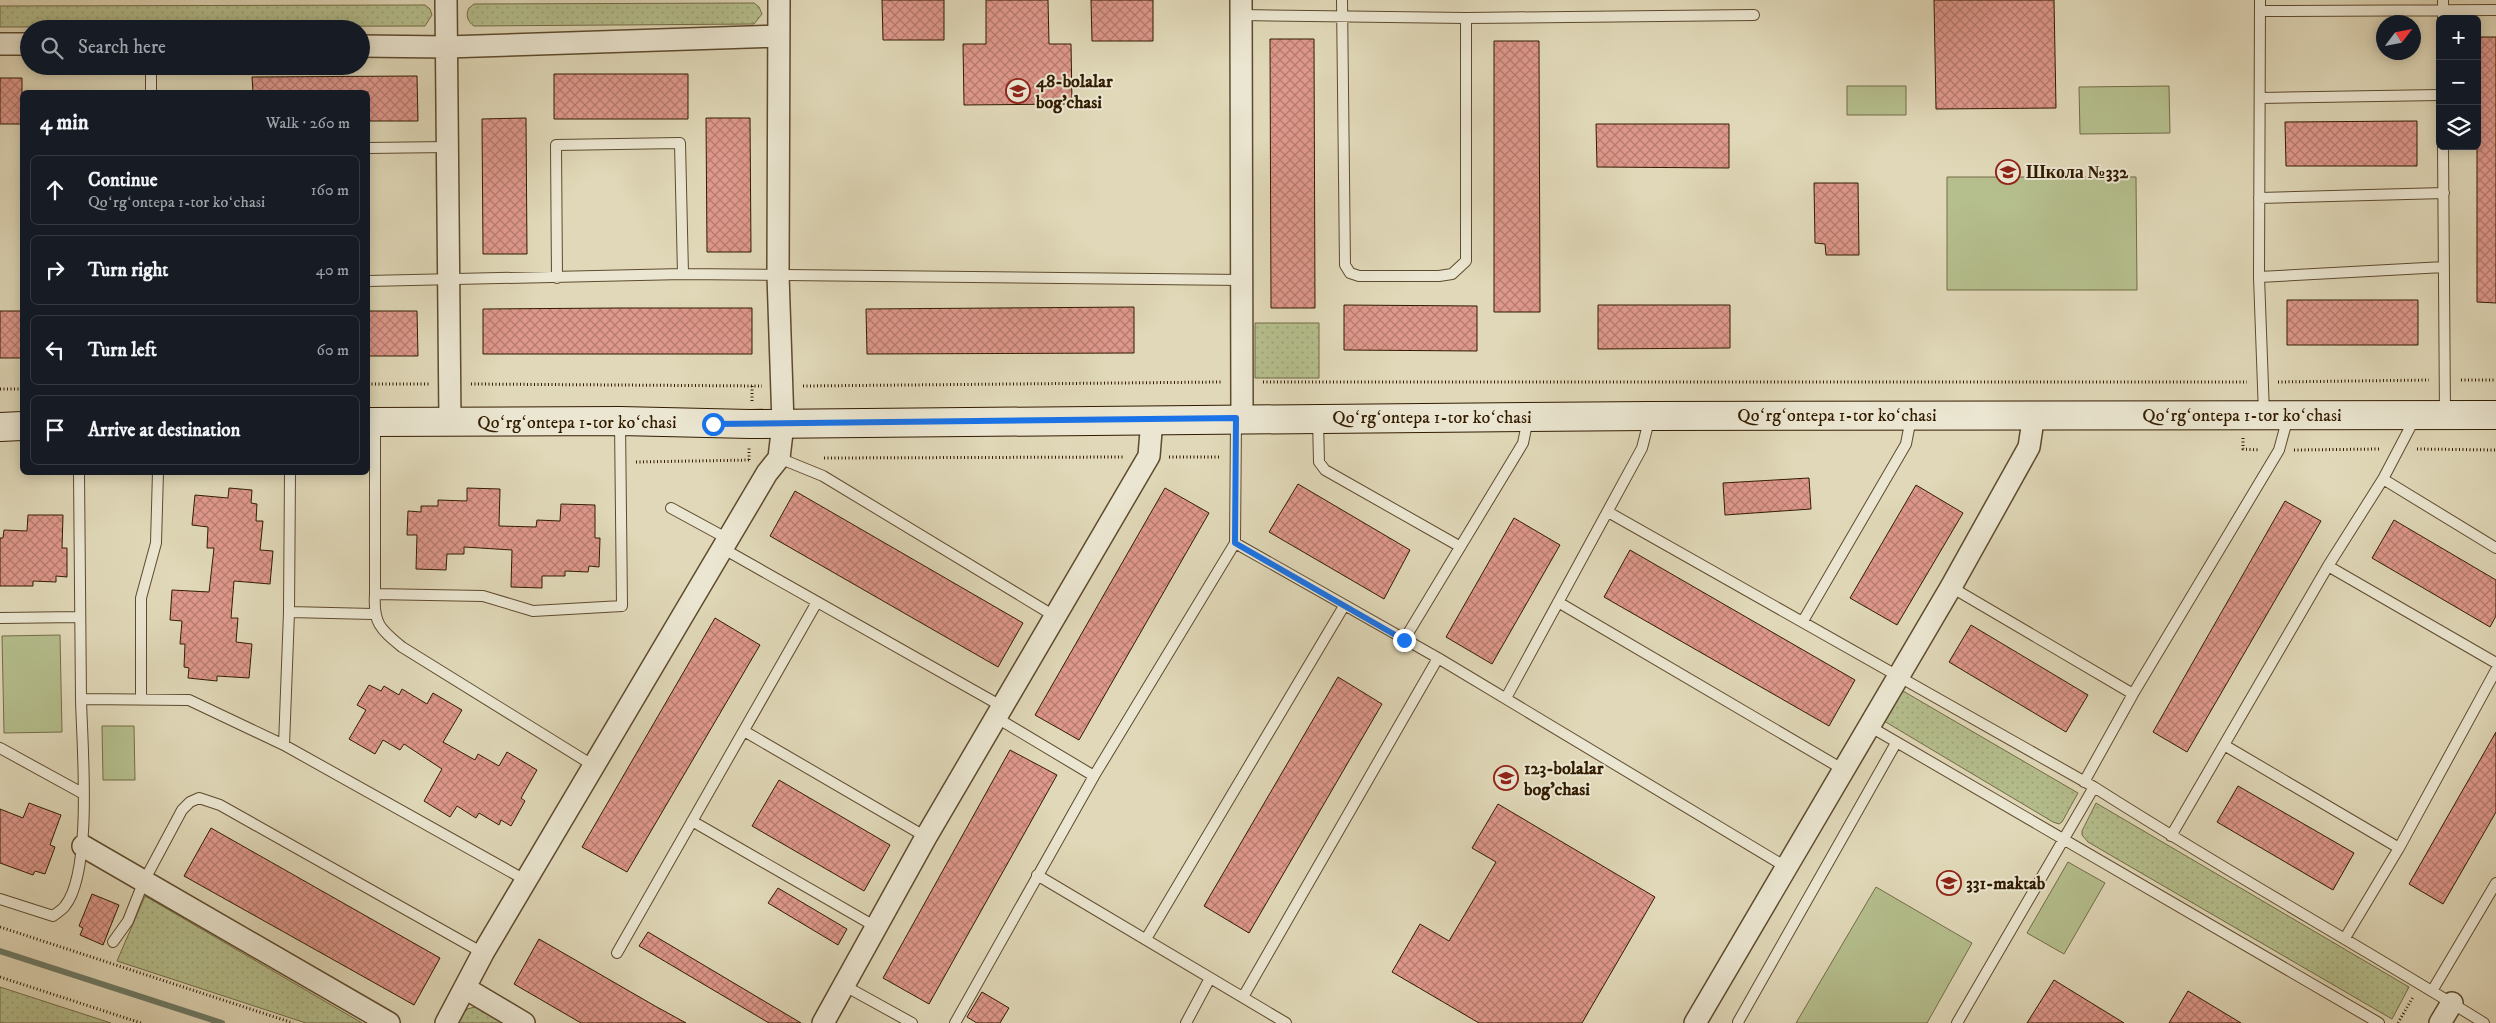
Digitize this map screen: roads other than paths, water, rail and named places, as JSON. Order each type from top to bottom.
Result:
[{"type":"street","points":[[446,0],[450,422]]},
{"type":"street","points":[[446,1023],[483,953],[767,473],[779,458],[783,424],[778,275],[779,0]]},
{"type":"street","points":[[1239,418],[1242,382],[1241,8]]},
{"type":"street","points":[[370,46],[447,47],[778,36]]},
{"type":"street","points":[[0,44],[20,44]]},
{"type":"street","points":[[1695,1023],[1951,587],[2029,447],[2034,414]]},
{"type":"street","name":"Qoʻrgʻontepa 1-tor koʻchasi","points":[[371,422],[620,421],[783,424],[1239,418],[2034,414],[2496,415]]},
{"type":"street","points":[[823,1023],[926,837],[1149,456],[1152,419]]},
{"type":"street","points":[[0,427],[20,426]]},
{"type":"street","points":[[83,846],[143,883],[389,1023]]},
{"type":"street","points":[[465,988],[524,1023]]},
{"type":"street","points":[[2440,1023],[2452,1003]]},
{"type":"lane","points":[[1342,0],[1346,265],[1350,273],[1359,276],[1439,276],[1452,274],[1466,261],[1466,18]]},
{"type":"lane","points":[[1957,1023],[2064,838],[2133,694],[2278,450],[2276,416],[2263,382],[2259,277],[2260,0]]},
{"type":"lane","points":[[1241,8],[1342,16],[1466,18],[1754,15]]},
{"type":"lane","points":[[2260,11],[2496,10]]},
{"type":"lane","points":[[151,75],[151,90]]},
{"type":"lane","points":[[2260,98],[2436,95]]},
{"type":"lane","points":[[557,278],[556,145],[680,143],[683,274]]},
{"type":"lane","points":[[370,148],[448,147]]},
{"type":"lane","points":[[2443,150],[2444,380],[2446,415]]},
{"type":"lane","points":[[2259,198],[2444,193]]},
{"type":"lane","points":[[2259,277],[2444,268]]},
{"type":"lane","points":[[370,281],[450,281],[683,274],[1242,280]]},
{"type":"lane","points":[[1804,622],[1906,444],[1911,415]]},
{"type":"lane","points":[[2171,836],[2328,566],[2383,479],[2416,415]]},
{"type":"lane","points":[[1506,698],[1642,448],[1650,416]]},
{"type":"lane","points":[[1404,640],[1523,443],[1528,417]]},
{"type":"lane","points":[[955,1023],[1094,776],[1235,543],[1239,418]]},
{"type":"lane","points":[[1318,418],[1319,462],[1325,470],[1460,546]]},
{"type":"lane","points":[[375,594],[483,596],[533,611],[622,606],[622,462],[620,421]]},
{"type":"lane","points":[[371,422],[375,594],[373,614],[383,632],[402,647],[594,766]]},
{"type":"lane","points":[[779,458],[823,476],[1056,617]]},
{"type":"lane","points":[[0,899],[53,916],[65,906],[75,883],[83,846],[79,475]]},
{"type":"lane","points":[[141,699],[140,598],[156,543],[158,475]]},
{"type":"lane","points":[[284,745],[289,612],[290,475]]},
{"type":"lane","points":[[2383,479],[2496,548]]},
{"type":"lane","points":[[671,508],[817,602],[1000,712],[1094,776]]},
{"type":"lane","points":[[1608,512],[2089,784],[2171,836],[2345,938],[2484,1023]]},
{"type":"lane","points":[[1235,543],[1438,658],[1786,867]]},
{"type":"lane","points":[[2328,566],[2496,663]]},
{"type":"lane","points":[[1951,587],[2133,694]]},
{"type":"lane","points":[[617,953],[817,602]]},
{"type":"lane","points":[[1558,602],[1844,770]]},
{"type":"lane","points":[[1146,939],[1344,606]]},
{"type":"lane","points":[[289,612],[373,614]]},
{"type":"lane","points":[[0,618],[80,616]]},
{"type":"lane","points":[[1243,997],[1438,658]]},
{"type":"lane","points":[[2345,938],[2399,848],[2496,670]]},
{"type":"lane","points":[[81,699],[189,700],[284,745],[527,881]]},
{"type":"lane","points":[[1869,726],[2379,1023]]},
{"type":"lane","points":[[744,731],[926,837]]},
{"type":"lane","points":[[1738,1022],[1896,743]]},
{"type":"lane","points":[[2224,745],[2399,848]]},
{"type":"lane","points":[[0,748],[82,793]]},
{"type":"lane","points":[[112,942],[128,921],[143,883],[182,810],[190,802],[199,798],[209,800],[483,953]]},
{"type":"lane","points":[[692,821],[876,927]]},
{"type":"lane","points":[[1037,875],[1286,1023]]},
{"type":"lane","points":[[2432,991],[2496,883]]},
{"type":"lane","points":[[1186,1023],[1210,978]]},
{"type":"lane","points":[[844,986],[912,1023]]},
{"type":"waterway","points":[[0,951],[222,1023]]},
{"type":"place","name":"48-bolalar bog'chasi","points":[[1018,91]]},
{"type":"place","name":"Школа №332","points":[[2008,172]]},
{"type":"place","name":"123-bolalar bog'chasi","points":[[1506,778]]},
{"type":"place","name":"331-maktab","points":[[1949,883]]}]
